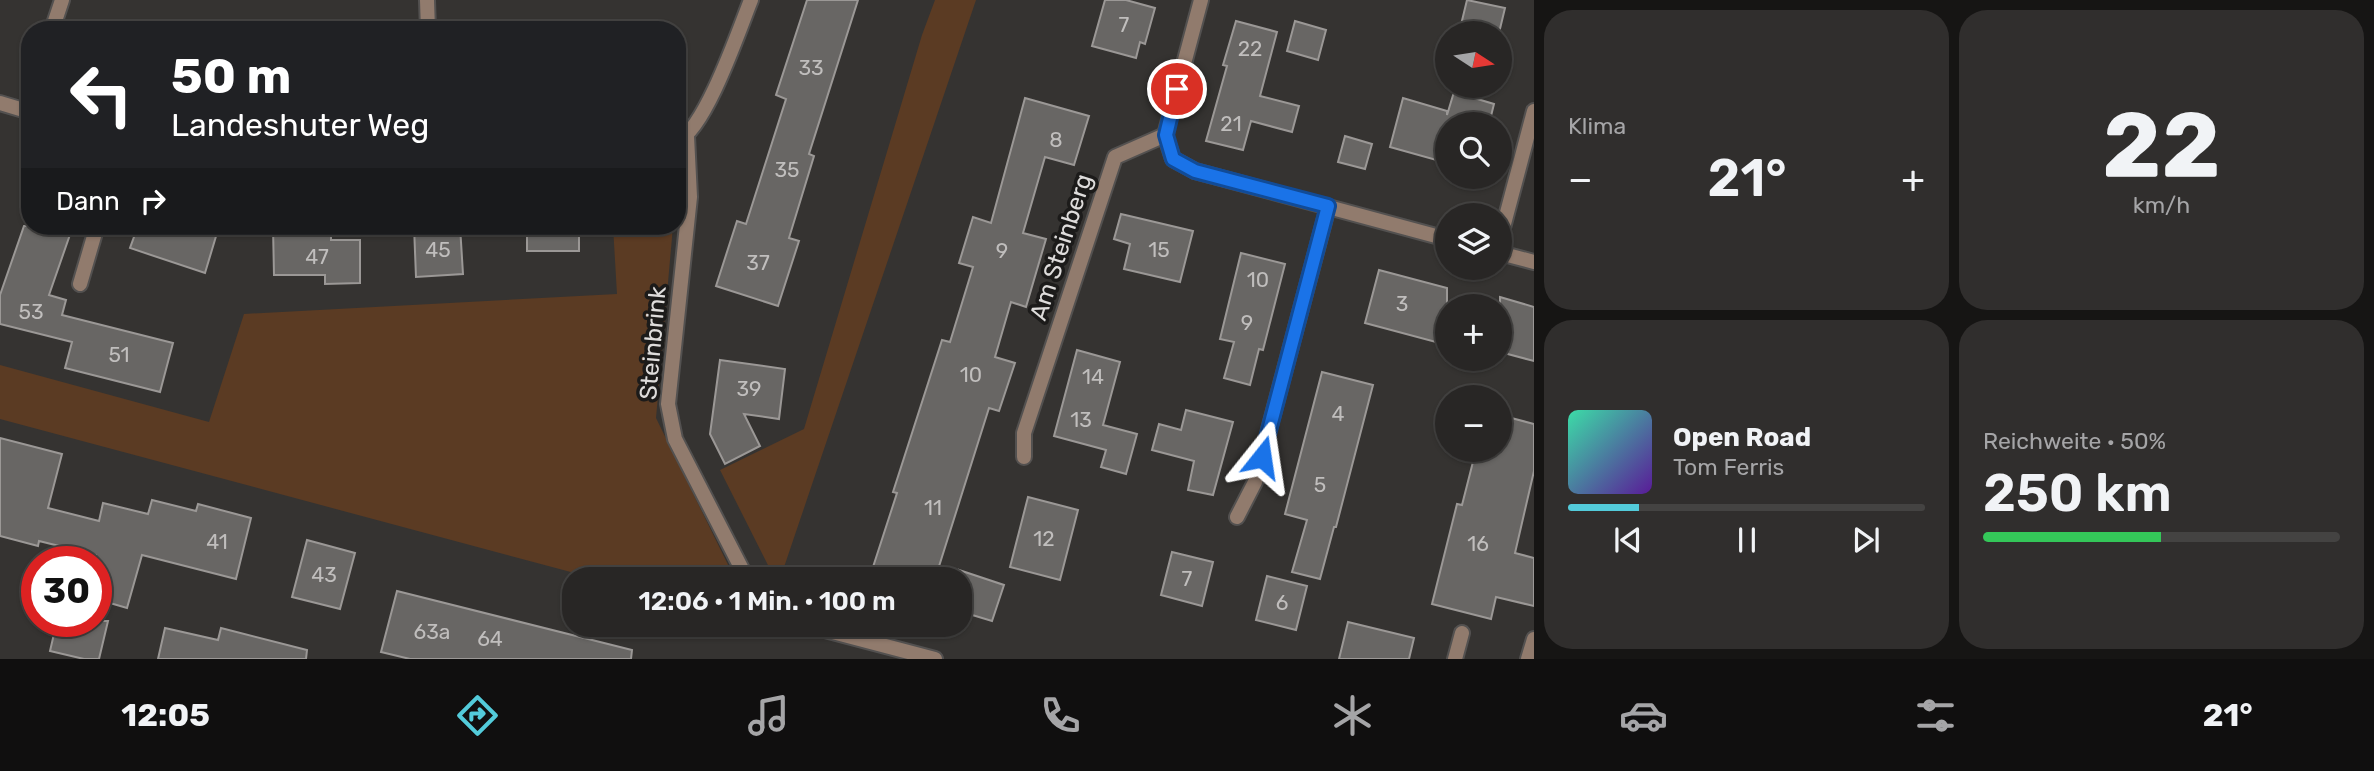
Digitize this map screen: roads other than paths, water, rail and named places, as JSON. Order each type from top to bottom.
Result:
[{"type":"street","points":[[55,21],[62,0]]},
{"type":"street","points":[[427,0],[428,21]]},
{"type":"street","points":[[686,132],[714,89],[751,0]]},
{"type":"street","points":[[1201,0],[1166,135],[1173,159],[1195,171],[1435,236]]},
{"type":"street","points":[[0,103],[21,109]]},
{"type":"street","points":[[1510,203],[1534,111]]},
{"type":"street","name":"Am Steinberg","points":[[1024,457],[1024,433],[1115,157],[1166,135]]},
{"type":"street","name":"Steinbrink","points":[[686,168],[690,197],[686,235]]},
{"type":"street","points":[[1237,517],[1255,482],[1328,206]]},
{"type":"street","points":[[80,284],[94,235]]},
{"type":"street","name":"Steinbrink","points":[[686,235],[668,404],[675,439],[741,567]]},
{"type":"street","points":[[1512,256],[1534,262]]},
{"type":"street","points":[[1455,659],[1462,633]]},
{"type":"street","points":[[852,637],[935,659]]},
{"type":"street","points":[[1528,659],[1534,639]]}]
